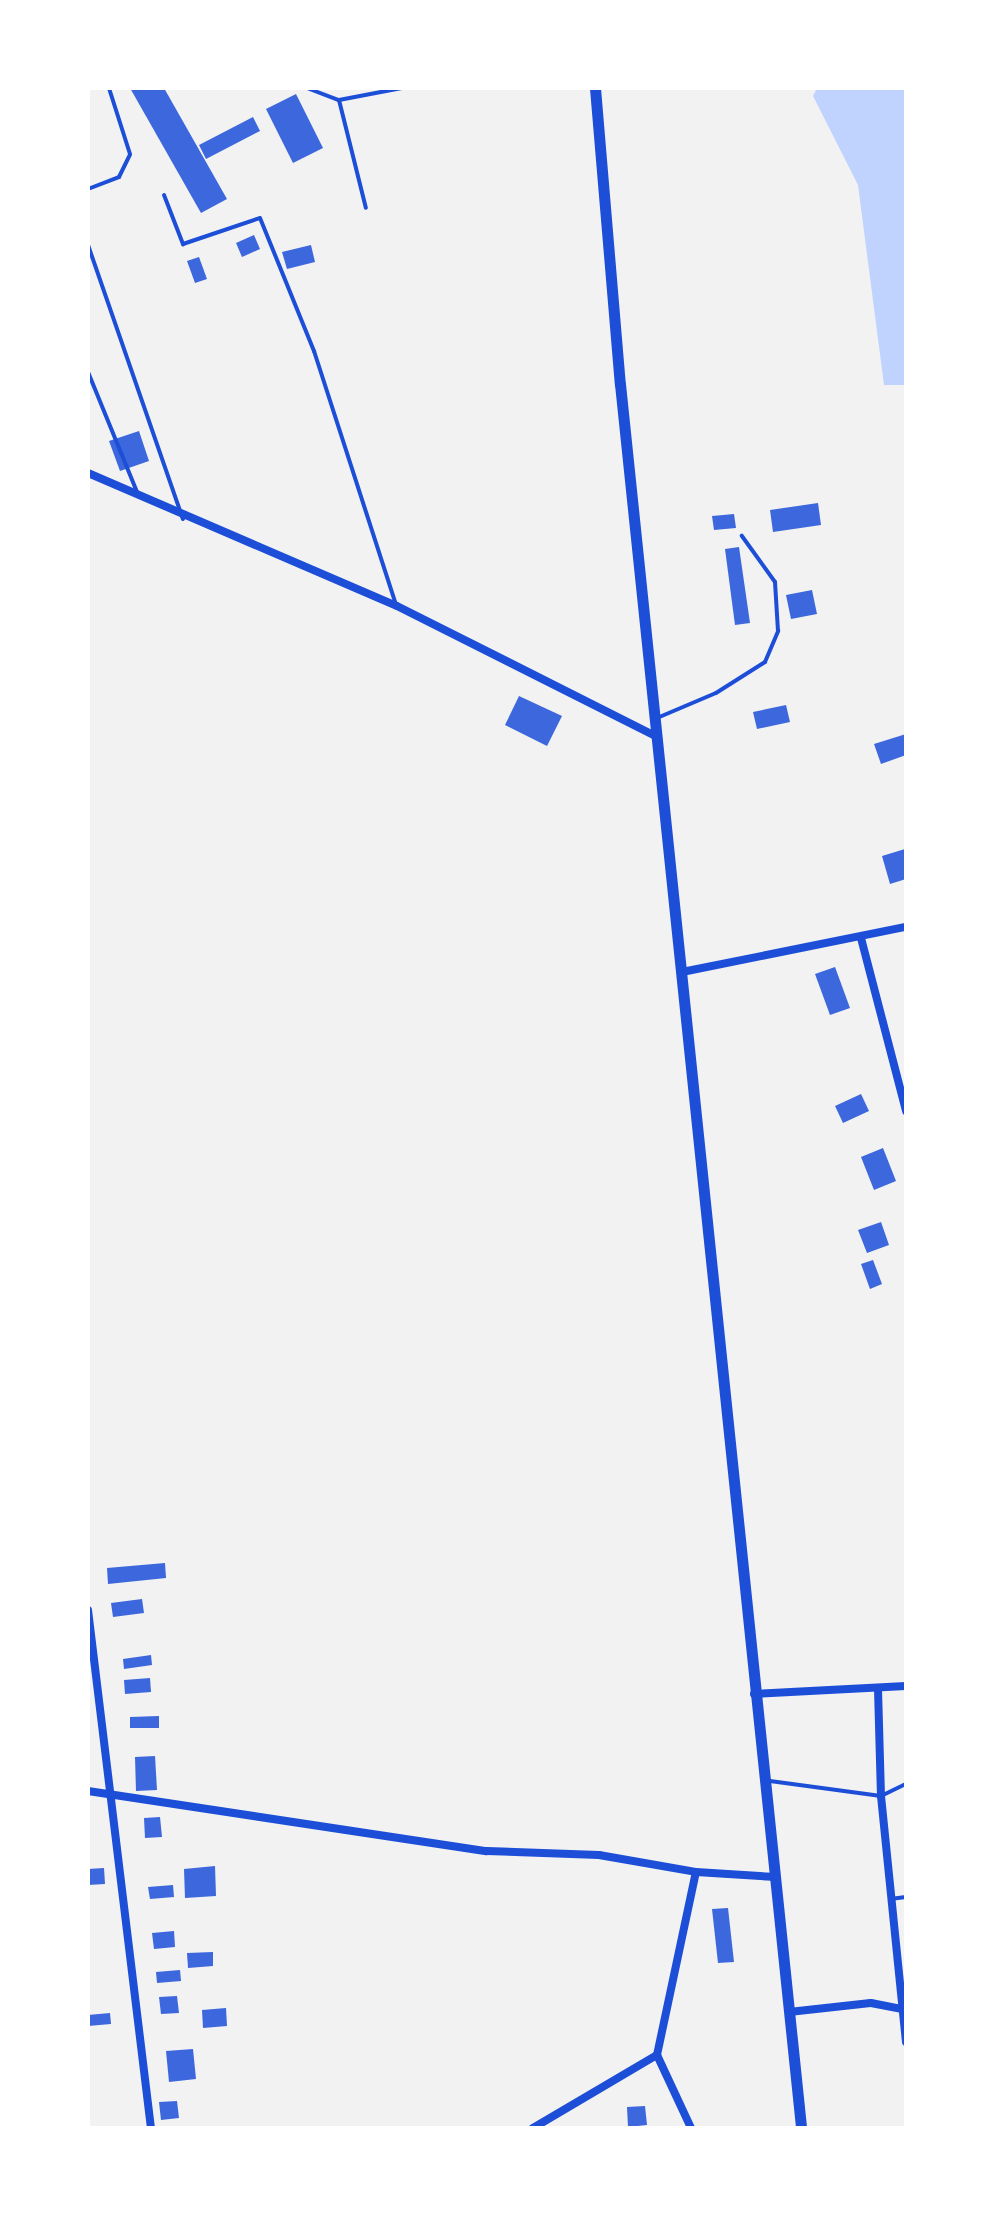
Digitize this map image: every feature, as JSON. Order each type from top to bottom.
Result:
[{"type":"main road","points":[[595,88],[754,1694],[801,2128]]},
{"type":"street","points":[[88,473],[183,518],[397,606],[658,737]]},
{"type":"street","points":[[682,972],[906,927]]},
{"type":"street","points":[[860,938],[906,1111]]},
{"type":"street","points":[[88,1610],[151,2128]]},
{"type":"street","points":[[754,1694],[906,1686]]},
{"type":"street","points":[[878,1690],[881,1796],[906,2042]]},
{"type":"street","points":[[88,1792],[487,1851],[599,1855],[696,1872],[776,1876]]},
{"type":"street","points":[[691,2128],[657,2055],[696,1872]]},
{"type":"street","points":[[789,2012],[871,2003],[905,2010]]},
{"type":"street","points":[[533,2128],[657,2055]]},
{"type":"lane","points":[[88,189],[120,177],[130,154],[109,88]]},
{"type":"lane","points":[[307,88],[340,100],[402,88]]},
{"type":"lane","points":[[340,100],[366,208]]},
{"type":"lane","points":[[164,195],[183,244],[260,218],[314,352],[397,606]]},
{"type":"lane","points":[[88,245],[183,518]]},
{"type":"lane","points":[[88,372],[138,497]]},
{"type":"lane","points":[[656,718],[716,693],[765,662],[777,637],[775,582],[742,536]]},
{"type":"lane","points":[[764,1780],[881,1796],[906,1784]]},
{"type":"lane","points":[[890,1899],[906,1897]]},
{"type":"water","points":[[817,88],[906,88],[906,385],[884,385],[858,185],[813,96]]},
{"type":"building","points":[[130,88],[164,88],[227,199],[201,213]]},
{"type":"building","points":[[296,94],[323,148],[293,163],[266,109]]},
{"type":"building","points":[[253,117],[260,131],[206,159],[199,145]]},
{"type":"building","points":[[254,235],[260,249],[242,257],[236,243]]},
{"type":"building","points":[[311,245],[315,262],[287,269],[282,252]]},
{"type":"building","points":[[199,257],[207,279],[195,283],[187,261]]},
{"type":"building","points":[[139,431],[149,461],[120,471],[109,441]]},
{"type":"building","points":[[818,503],[821,525],[773,532],[770,510]]},
{"type":"building","points":[[734,514],[736,528],[714,530],[712,516]]},
{"type":"building","points":[[739,547],[750,623],[735,625],[725,549]]},
{"type":"building","points":[[812,590],[817,614],[791,619],[786,595]]},
{"type":"building","points":[[519,696],[562,716],[547,746],[505,725]]},
{"type":"building","points":[[786,705],[790,722],[757,729],[753,712]]},
{"type":"building","points":[[906,734],[906,755],[881,764],[874,744]]},
{"type":"building","points":[[905,849],[906,879],[890,884],[882,856]]},
{"type":"building","points":[[835,967],[850,1008],[830,1015],[815,974]]},
{"type":"building","points":[[861,1094],[869,1111],[843,1123],[835,1106]]},
{"type":"building","points":[[883,1148],[896,1181],[874,1190],[861,1157]]},
{"type":"building","points":[[881,1222],[889,1245],[867,1253],[858,1230]]},
{"type":"building","points":[[873,1260],[882,1284],[870,1289],[861,1264]]},
{"type":"building","points":[[165,1563],[166,1578],[108,1584],[107,1568]]},
{"type":"building","points":[[142,1599],[144,1613],[113,1617],[111,1603]]},
{"type":"building","points":[[151,1655],[152,1665],[124,1669],[123,1659]]},
{"type":"building","points":[[150,1678],[151,1692],[125,1694],[124,1680]]},
{"type":"building","points":[[159,1716],[159,1728],[130,1728],[130,1717]]},
{"type":"building","points":[[155,1756],[157,1790],[136,1791],[135,1757]]},
{"type":"building","points":[[160,1817],[162,1837],[145,1838],[144,1818]]},
{"type":"building","points":[[215,1866],[216,1896],[185,1898],[184,1869]]},
{"type":"building","points":[[104,1868],[105,1884],[88,1885],[88,1869]]},
{"type":"building","points":[[173,1885],[174,1897],[150,1899],[148,1887]]},
{"type":"building","points":[[728,1908],[734,1962],[718,1963],[712,1909]]},
{"type":"building","points":[[174,1931],[175,1947],[154,1949],[152,1933]]},
{"type":"building","points":[[213,1952],[213,1966],[188,1968],[187,1953]]},
{"type":"building","points":[[180,1970],[181,1981],[157,1983],[156,1972]]},
{"type":"building","points":[[177,1996],[179,2013],[161,2014],[159,1997]]},
{"type":"building","points":[[226,2008],[227,2026],[203,2028],[202,2010]]},
{"type":"building","points":[[110,2013],[111,2024],[88,2026],[88,2015]]},
{"type":"building","points":[[193,2049],[196,2079],[169,2082],[166,2051]]},
{"type":"building","points":[[177,2101],[179,2118],[161,2120],[159,2102]]},
{"type":"building","points":[[645,2106],[647,2125],[628,2127],[627,2107]]}]
